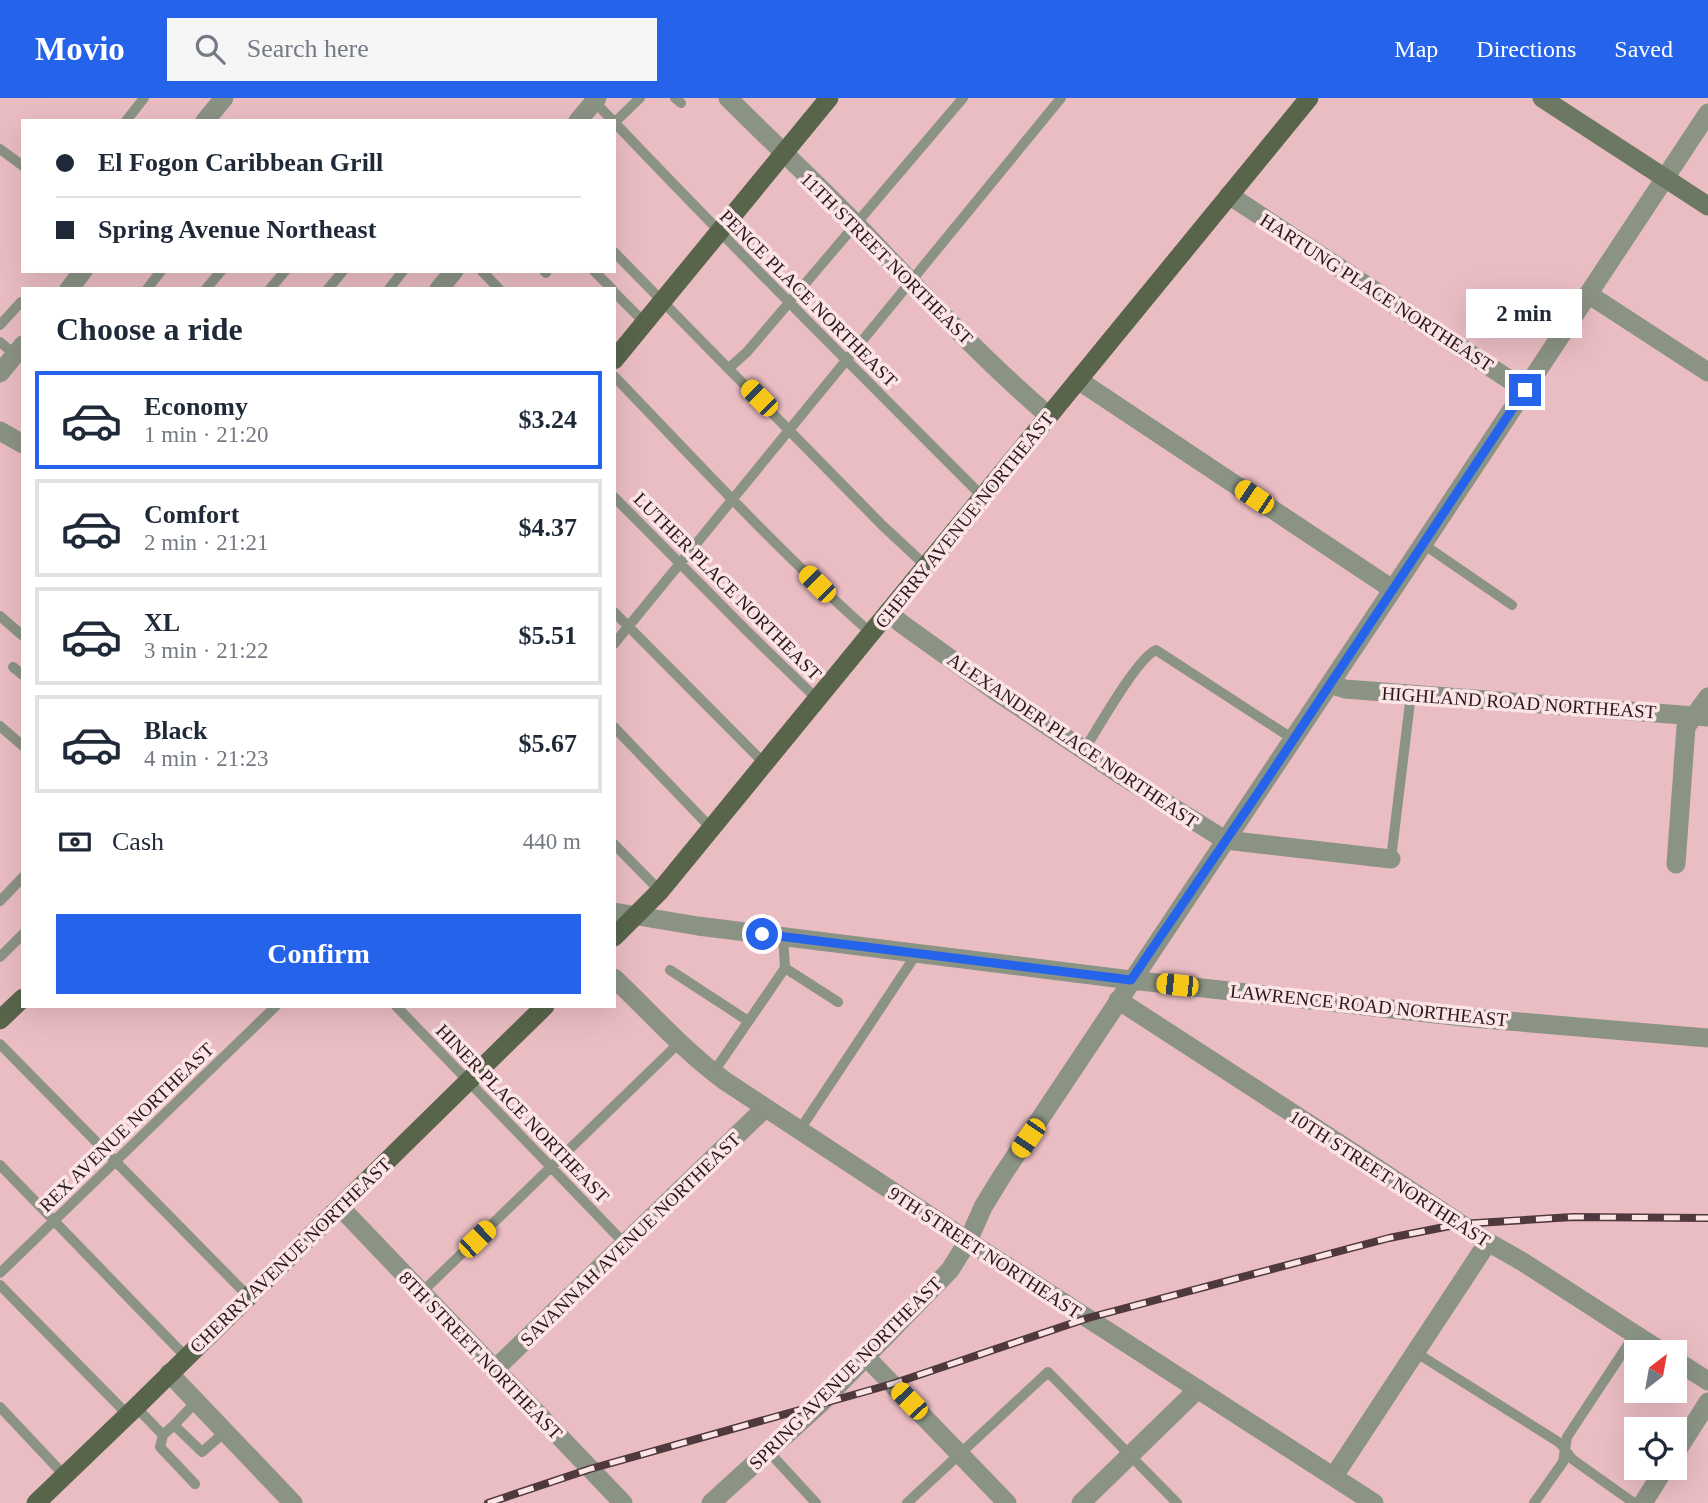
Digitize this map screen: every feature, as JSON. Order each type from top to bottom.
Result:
[{"type":"main road","name":"CHERRY AVENUE NORTHEAST","points":[[616,935],[660,891],[1308,98]]},
{"type":"main road","points":[[1542,98],[1708,206]]},
{"type":"main road","points":[[616,358],[827,99]]},
{"type":"main road","points":[[0,1020],[21,1000]]},
{"type":"main road","name":"CHERRY AVENUE NORTHEAST","points":[[36,1503],[543,1008]]},
{"type":"street","points":[[207,119],[224,98]]},
{"type":"street","name":"11TH STREET NORTHEAST","points":[[728,98],[855,223],[1013,386],[1049,416]]},
{"type":"street","points":[[580,119],[595,99]]},
{"type":"street","name":"SPRING AVENUE NORTHEAST","points":[[710,1503],[821,1403],[950,1270],[995,1187],[1708,113]]},
{"type":"street","name":"HARTUNG PLACE NORTHEAST","points":[[1229,195],[1525,390]]},
{"type":"street","points":[[71,287],[81,273]]},
{"type":"street","points":[[1588,294],[1708,372]]},
{"type":"street","points":[[0,373],[12,347]]},
{"type":"street","points":[[1078,380],[1392,589]]},
{"type":"street","points":[[0,430],[21,443]]},
{"type":"street","name":"ALEXANDER PLACE NORTHEAST","points":[[888,612],[994,690],[1121,775],[1225,840],[1391,859]]},
{"type":"street","name":"HIGHLAND ROAD NORTHEAST","points":[[1330,684],[1345,688],[1412,694],[1701,716]]},
{"type":"street","points":[[1676,864],[1686,727],[1701,716],[1708,697]]},
{"type":"street","name":"LAWRENCE ROAD NORTHEAST","points":[[616,912],[1131,980],[1472,1018],[1708,1038]]},
{"type":"street","name":"9TH STREET NORTHEAST","points":[[616,980],[713,1073],[764,1109],[1374,1503]]},
{"type":"street","name":"10TH STREET NORTHEAST","points":[[1118,1000],[1488,1242],[1644,1340]]},
{"type":"street","name":"SAVANNAH AVENUE NORTHEAST","points":[[495,1369],[764,1109]]},
{"type":"street","name":"8TH STREET NORTHEAST","points":[[340,1207],[623,1503]]},
{"type":"street","points":[[1334,1476],[1488,1242]]},
{"type":"street","points":[[865,1356],[1007,1503]]},
{"type":"street","points":[[1687,1368],[1708,1381]]},
{"type":"street","points":[[169,1373],[293,1503]]},
{"type":"street","points":[[1081,1503],[1198,1389]]},
{"type":"street","points":[[1687,1435],[1708,1402]]},
{"type":"street","points":[[1643,1503],[1657,1480]]},
{"type":"lane","points":[[128,119],[144,98]]},
{"type":"lane","points":[[616,120],[640,98]]},
{"type":"lane","points":[[729,368],[747,352],[963,98]]},
{"type":"lane","points":[[616,641],[1061,98]]},
{"type":"lane","name":"PENCE PLACE NORTHEAST","points":[[595,99],[612,119]]},
{"type":"lane","name":"PENCE PLACE NORTHEAST","points":[[616,124],[719,233],[983,497]]},
{"type":"lane","points":[[0,149],[21,165]]},
{"type":"lane","points":[[616,254],[882,525],[926,566]]},
{"type":"lane","points":[[149,287],[159,273]]},
{"type":"lane","points":[[208,287],[219,273]]},
{"type":"lane","points":[[272,287],[283,273]]},
{"type":"lane","points":[[330,287],[341,273]]},
{"type":"lane","points":[[391,287],[402,273]]},
{"type":"lane","points":[[483,273],[497,287]]},
{"type":"lane","points":[[596,273],[610,287]]},
{"type":"lane","points":[[616,293],[645,323]]},
{"type":"lane","points":[[0,325],[21,303]]},
{"type":"lane","points":[[616,378],[826,593],[870,633]]},
{"type":"lane","name":"LUTHER PLACE NORTHEAST","points":[[616,498],[817,699]]},
{"type":"lane","points":[[1423,544],[1512,605]]},
{"type":"lane","points":[[616,614],[764,764]]},
{"type":"lane","points":[[0,616],[21,634]]},
{"type":"lane","points":[[1084,750],[1137,667],[1156,650],[1293,739]]},
{"type":"lane","points":[[13,667],[21,673]]},
{"type":"lane","points":[[1391,859],[1412,694]]},
{"type":"lane","points":[[0,726],[21,744]]},
{"type":"lane","points":[[616,729],[711,828]]},
{"type":"lane","points":[[616,846],[660,891]]},
{"type":"lane","points":[[0,901],[21,879]]},
{"type":"lane","points":[[0,957],[21,936]]},
{"type":"lane","points":[[713,1073],[785,968],[783,936]]},
{"type":"lane","points":[[799,1131],[918,953]]},
{"type":"lane","points":[[785,968],[838,1002]]},
{"type":"lane","points":[[670,970],[748,1021]]},
{"type":"lane","name":"REX AVENUE NORTHEAST","points":[[0,1273],[274,1008]]},
{"type":"lane","name":"HINER PLACE NORTHEAST","points":[[398,1008],[625,1244]]},
{"type":"lane","points":[[421,1293],[679,1043]]},
{"type":"lane","points":[[0,1044],[248,1296]]},
{"type":"lane","points":[[0,1165],[186,1357]]},
{"type":"lane","points":[[0,1285],[132,1410],[163,1435]]},
{"type":"lane","points":[[1534,1503],[1563,1462],[1567,1437],[1635,1334]]},
{"type":"lane","points":[[1415,1352],[1560,1443],[1572,1459],[1634,1503]]},
{"type":"lane","points":[[907,1503],[1048,1372],[1178,1503]]},
{"type":"lane","points":[[195,1484],[160,1447],[163,1435],[196,1402]]},
{"type":"lane","points":[[0,1407],[64,1475]]},
{"type":"lane","points":[[174,1425],[202,1452],[225,1432]]},
{"type":"lane","points":[[768,1451],[816,1503]]},
{"type":"railway","points":[[488,1503],[590,1469],[892,1384],[1088,1318],[1389,1238],[1460,1224],[1573,1217],[1708,1218]]},
{"type":"route","points":[[762,934],[1131,980],[1525,390]]}]
